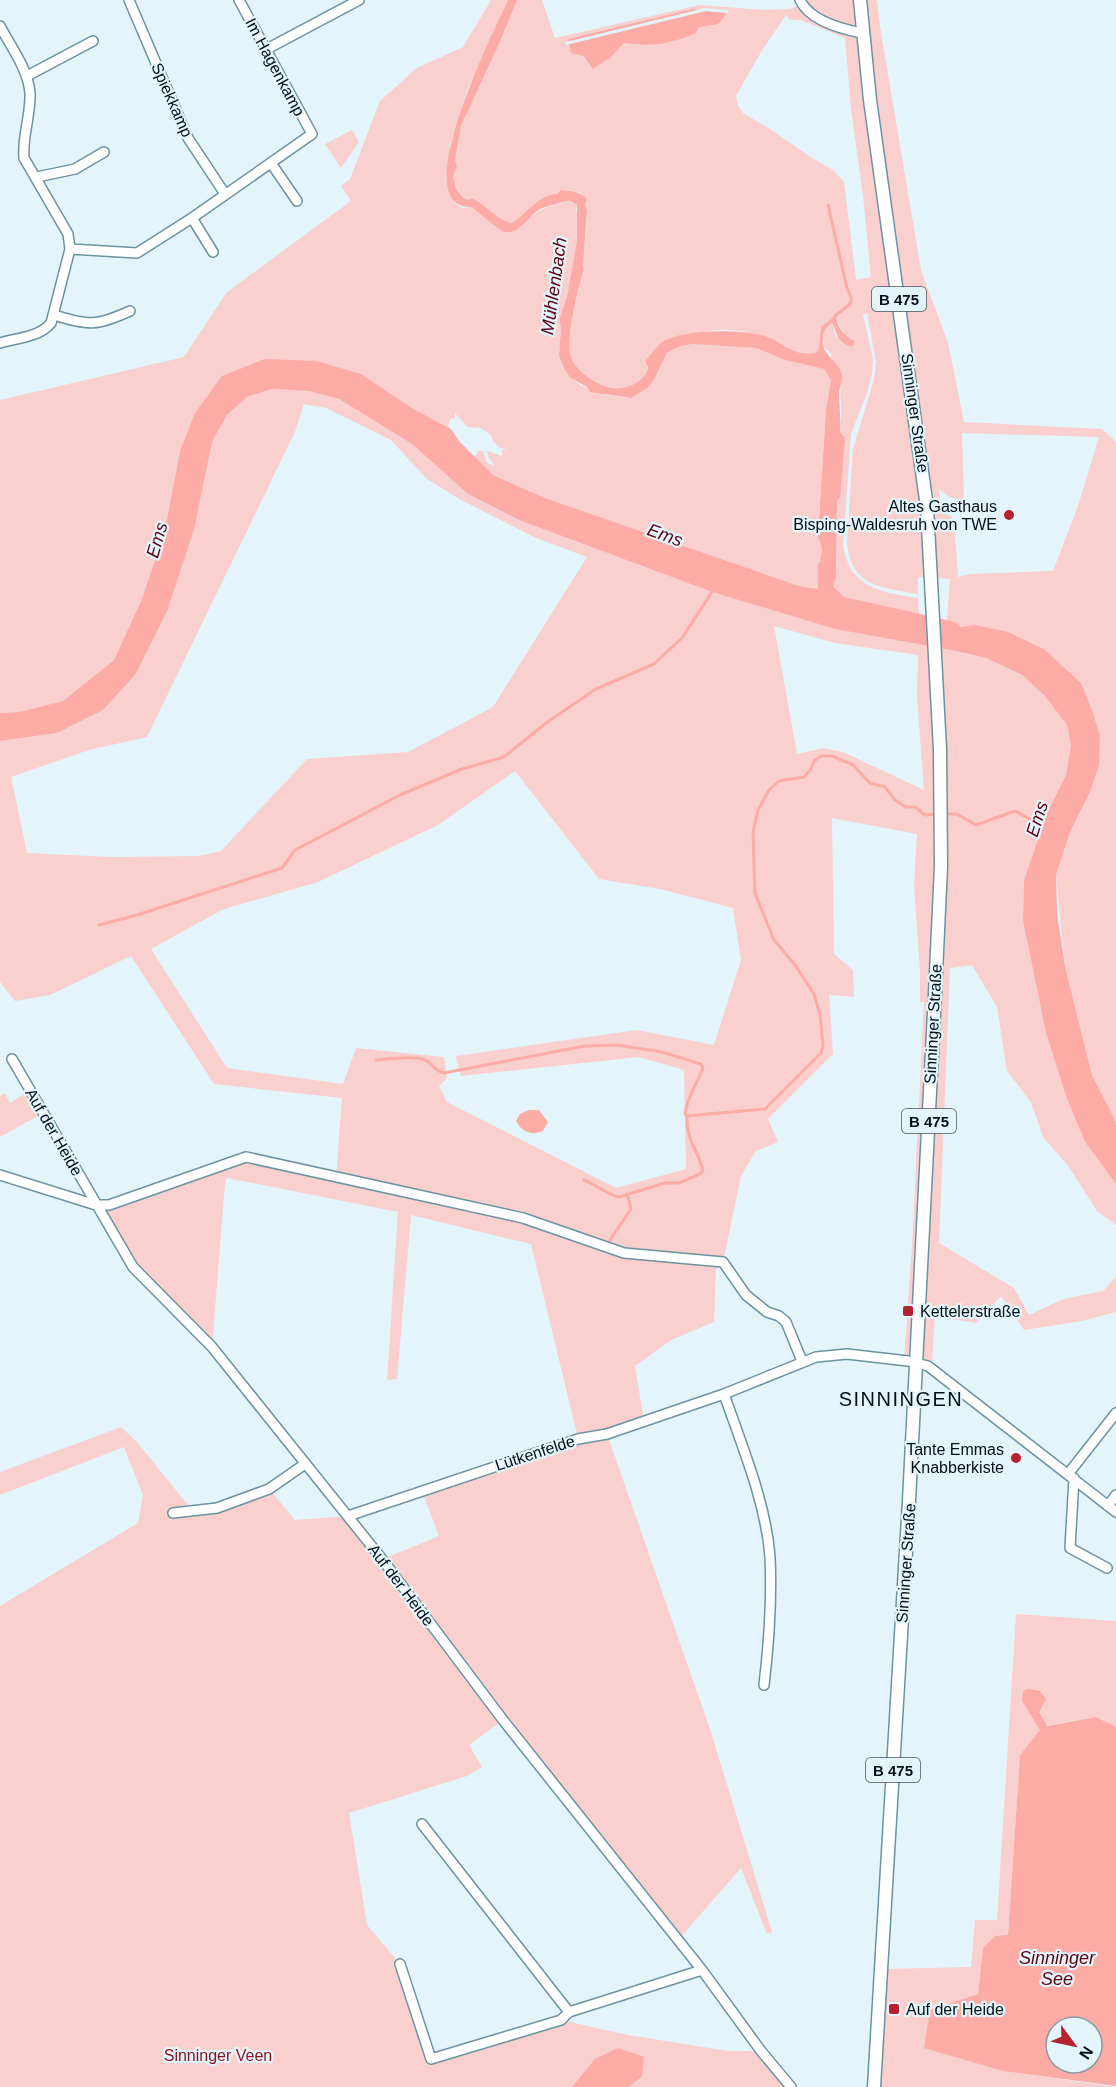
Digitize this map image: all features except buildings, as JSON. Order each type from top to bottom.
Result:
[{"type":"main road","name":"Sinninger Straße","points":[[860,0],[862,33],[926,495],[939,686],[941,836],[916,1362],[874,2087]]},
{"type":"street","name":"Spiekkamp","points":[[129,0],[188,138],[225,194]]},
{"type":"street","name":"Im Hagenkamp","points":[[239,0],[312,134],[271,163]]},
{"type":"street","points":[[265,50],[341,4],[358,0]]},
{"type":"street","points":[[800,0],[807,10],[825,22],[862,33]]},
{"type":"street","points":[[0,26],[5,45],[27,76],[30,95],[23,144],[24,158],[68,234],[70,249],[51,323],[46,329],[0,343]]},
{"type":"street","points":[[27,76],[93,41]]},
{"type":"street","points":[[37,177],[75,169],[104,152]]},
{"type":"street","points":[[70,249],[137,254],[271,163],[297,201]]},
{"type":"street","points":[[192,218],[213,252]]},
{"type":"street","points":[[54,315],[81,324],[96,324],[130,311]]},
{"type":"street","name":"Auf der Heide","points":[[12,1059],[133,1267],[212,1347],[348,1516],[503,1720],[702,1970],[761,2051],[791,2087]]},
{"type":"street","name":"Auf der Heide","points":[[0,1175],[96,1205],[109,1205],[246,1157],[523,1218],[624,1253],[723,1262],[746,1295],[786,1322],[802,1361]]},
{"type":"street","name":"Lütkenfelde","points":[[348,1516],[578,1439],[607,1434],[724,1394],[816,1357],[847,1354],[916,1362]]},
{"type":"street","points":[[916,1362],[928,1366],[1112,1509],[1116,1495]]},
{"type":"street","points":[[724,1394],[758,1492],[770,1556],[769,1638],[764,1685]]},
{"type":"street","points":[[1107,1568],[1070,1548],[1071,1476],[1116,1413]]},
{"type":"street","points":[[173,1513],[217,1508],[269,1489],[305,1464]]},
{"type":"street","points":[[422,1824],[569,2012]]},
{"type":"street","points":[[400,1964],[431,2059],[561,2020],[569,2012],[702,1970]]},
{"type":"green space","points":[[491,0],[508,0],[468,88],[450,144],[454,202],[462,208],[472,207],[496,226],[520,228],[541,210],[568,202],[577,205],[577,241],[567,297],[559,320],[561,327],[559,356],[565,372],[580,385],[605,395],[627,398],[658,373],[667,353],[678,347],[692,344],[756,348],[785,360],[824,369],[831,380],[826,410],[818,536],[822,549],[818,565],[818,589],[799,586],[545,498],[493,475],[474,457],[479,451],[483,451],[487,463],[495,466],[487,451],[502,456],[502,450],[507,449],[500,448],[491,435],[481,428],[467,427],[455,413],[455,418],[450,420],[448,426],[451,429],[410,407],[265,359],[180,451],[164,535],[141,601],[114,660],[63,701],[19,712],[0,713],[0,400],[184,357],[227,292],[351,201],[341,186],[350,179],[380,101],[417,68],[463,47]]},
{"type":"green space","points":[[517,0],[542,0],[555,38],[700,5],[765,10],[790,9],[801,4],[800,0],[877,0],[921,270],[948,343],[964,422],[1102,429],[1116,442],[1116,1122],[1092,1075],[1065,966],[1056,875],[1070,832],[1090,792],[1100,735],[1081,683],[1044,649],[1008,632],[971,626],[962,627],[947,620],[950,579],[918,577],[918,594],[881,587],[861,576],[854,568],[849,557],[847,542],[853,449],[874,380],[876,362],[867,313],[863,315],[873,359],[872,373],[851,434],[843,546],[847,560],[860,580],[880,590],[918,598],[919,615],[844,597],[833,586],[836,578],[842,377],[831,357],[832,354],[824,347],[823,336],[826,327],[832,323],[836,337],[842,343],[846,337],[836,315],[821,327],[819,348],[816,353],[798,352],[754,334],[735,330],[715,330],[703,332],[649,357],[646,361],[646,374],[642,379],[623,388],[604,387],[576,366],[570,357],[569,340],[584,273],[587,200],[581,193],[565,190],[543,199],[513,223],[496,215],[473,198],[468,200],[463,198],[456,189],[453,177],[457,166],[455,160],[461,126]],"holes":[[[692,9],[713,25],[639,45],[624,43],[610,58],[593,69],[568,39]],[[786,15],[790,20],[801,20],[845,38],[871,277],[856,280],[844,182],[833,170],[743,113],[738,106],[736,96],[761,52]],[[962,433],[1099,437],[1077,509],[1053,571],[970,574],[958,577],[954,520],[951,516],[941,513],[939,489],[950,497],[964,499]]]},
{"type":"green space","points":[[352,130],[359,142],[341,168],[325,144]]},
{"type":"green space","name":"Sinninger Veen","points":[[272,389],[309,391],[339,399],[412,444],[468,494],[519,520],[712,592],[835,629],[986,658],[1022,675],[1044,695],[1067,725],[1071,745],[1066,775],[1047,813],[1024,880],[1023,921],[1046,1033],[1067,1099],[1085,1142],[1116,1184],[1116,1225],[1097,1211],[1069,1167],[1043,1137],[1031,1102],[1007,1071],[997,1007],[972,965],[950,968],[939,1243],[1014,1288],[1029,1315],[1063,1299],[1103,1291],[1116,1277],[1116,1312],[1082,1321],[1024,1330],[1001,1296],[976,1323],[935,1316],[932,1362],[928,1366],[904,1361],[924,1002],[920,1002],[914,885],[917,834],[832,818],[834,954],[853,970],[854,997],[829,995],[833,1054],[768,1119],[778,1142],[756,1151],[741,1176],[723,1262],[716,1269],[714,1322],[671,1340],[635,1366],[644,1421],[607,1434],[710,1729],[772,1932],[767,1934],[741,1868],[678,1940],[503,1720],[469,1745],[482,1767],[467,1776],[349,1813],[367,1925],[400,1964],[431,2058],[561,2020],[628,2035],[728,2051],[761,2051],[791,2087],[0,2087],[0,1606],[138,1523],[143,1495],[124,1447],[0,1495],[0,1472],[121,1427],[136,1441],[193,1511],[269,1489],[295,1520],[348,1516],[383,1559],[439,1536],[422,1491],[578,1438],[531,1244],[411,1215],[397,1379],[387,1380],[398,1212],[227,1178],[212,1347],[133,1267],[96,1205],[246,1157],[336,1177],[342,1098],[214,1084],[131,956],[50,995],[15,1001],[0,982],[0,741],[57,733],[103,710],[136,674],[168,609],[194,530],[212,442],[227,415],[247,397]],"holes":[[[304,404],[326,408],[391,440],[427,479],[461,500],[536,538],[587,557],[493,707],[408,752],[307,759],[221,851],[199,856],[110,857],[27,853],[11,777],[89,750],[147,737],[295,432]],[[774,626],[835,643],[918,655],[917,696],[924,790],[843,752],[823,748],[797,754]],[[515,771],[599,879],[660,889],[733,908],[741,960],[714,1045],[637,1030],[456,1056],[461,1076],[639,1057],[684,1070],[686,1169],[616,1188],[447,1102],[439,1086],[447,1078],[444,1057],[356,1048],[343,1084],[227,1068],[151,949],[224,909],[318,882],[438,825]]]},
{"type":"green space","points":[[30,1090],[43,1113],[0,1137],[0,1096],[5,1093],[10,1103]]},
{"type":"green space","points":[[1016,1614],[1116,1621],[1116,1727],[1096,1717],[1043,1726],[1020,1755],[1008,1935],[983,1948],[978,1994],[931,2010],[925,2048],[1003,2071],[1116,2087],[874,2087],[882,1969],[971,1967],[975,1920],[997,1920]]},
{"type":"water","points":[[508,0],[517,0],[461,126],[455,160],[457,166],[453,177],[456,189],[463,198],[468,200],[472,198],[512,223],[539,201],[561,190],[579,193],[587,200],[584,270],[570,340],[571,358],[577,367],[586,376],[602,385],[613,388],[626,387],[643,378],[648,367],[645,361],[661,343],[681,335],[710,331],[761,335],[792,350],[816,353],[819,348],[821,327],[836,315],[841,330],[855,341],[852,347],[843,343],[838,338],[832,323],[826,328],[823,336],[824,348],[842,375],[839,394],[840,432],[845,438],[840,497],[837,501],[836,578],[833,586],[844,597],[947,620],[961,627],[975,625],[1008,632],[1044,649],[1081,683],[1100,735],[1099,765],[1090,792],[1070,832],[1056,875],[1057,913],[1065,966],[1092,1075],[1116,1122],[1116,1184],[1085,1142],[1067,1099],[1046,1033],[1023,921],[1024,880],[1047,813],[1066,775],[1071,745],[1067,725],[1044,695],[1022,675],[986,658],[835,629],[712,592],[519,520],[468,494],[412,444],[339,399],[309,391],[272,389],[247,397],[227,415],[212,442],[194,530],[168,609],[136,674],[103,710],[57,733],[0,741],[0,713],[19,712],[63,701],[114,660],[141,601],[164,535],[180,451],[195,413],[222,376],[265,359],[316,361],[361,374],[410,407],[451,429],[459,441],[493,475],[545,498],[799,586],[818,589],[818,564],[822,549],[818,536],[826,410],[831,380],[824,369],[785,360],[756,348],[692,344],[678,347],[667,353],[654,380],[647,388],[631,398],[590,392],[587,387],[571,378],[565,371],[559,356],[561,327],[559,320],[567,297],[577,241],[577,205],[567,201],[543,208],[517,229],[507,232],[500,230],[472,207],[453,200],[447,180],[450,150],[473,78]]},
{"type":"water","points":[[692,9],[726,13],[715,25],[698,28],[696,33],[678,40],[644,45],[624,43],[610,58],[593,69],[583,56],[571,53],[568,39]]},
{"type":"water","points":[[529,1110],[539,1110],[548,1122],[543,1131],[531,1133],[518,1125],[516,1121],[520,1114]]},
{"type":"water","name":"Sinninger See","points":[[1028,1689],[1040,1691],[1046,1699],[1039,1712],[1047,1726],[1096,1717],[1116,1727],[1116,2086],[1003,2071],[924,2048],[930,2010],[978,1994],[983,1948],[995,1936],[1008,1935],[1020,1755],[1040,1730],[1022,1701],[1023,1691]]},
{"type":"water","points":[[618,2048],[644,2057],[642,2076],[629,2087],[572,2087],[595,2059]]},
{"type":"pier","points":[[705,8],[727,10],[729,13],[706,11],[566,45],[566,42]]},
{"type":"waterway","points":[[828,205],[851,297],[851,303],[835,316]]},
{"type":"waterway","points":[[99,925],[282,868],[295,850],[400,795],[462,769],[504,757],[546,723],[596,689],[654,664],[682,638],[712,592]]},
{"type":"waterway","points":[[376,1060],[420,1059],[428,1061],[438,1071],[444,1073],[585,1046],[617,1045],[662,1052],[701,1064],[703,1068],[686,1108],[687,1116],[765,1109],[821,1053],[823,1046],[820,1015],[814,994],[795,965],[774,940],[755,893],[753,832],[758,810],[769,790],[779,781],[804,777],[814,761],[821,756],[832,756],[853,765],[870,783],[885,787],[895,800],[906,807],[915,807],[925,815],[936,814]]},
{"type":"waterway","name":"Ems","points":[[943,814],[957,814],[976,825],[1015,811],[1030,819],[1042,834]]},
{"type":"waterway","points":[[584,1180],[619,1197],[665,1183],[679,1183],[700,1174],[703,1171],[688,1133],[687,1116]]},
{"type":"waterway","points":[[610,1240],[631,1209],[627,1194]]},
{"type":"place","name":"Altes Gasthaus Bisping-Waldesruh von TWE","points":[[1009,515]]},
{"type":"place","name":"Kettelerstraße","points":[[908,1311]]},
{"type":"place","name":"Tante Emmas Knabberkiste","points":[[1016,1458]]},
{"type":"place","name":"Auf der Heide","points":[[894,2009]]},
{"type":"district","name":"SINNINGEN","points":[[901,1399]]},
{"type":"water label","name":"Mühlenbach","points":[[554,286]]}]
